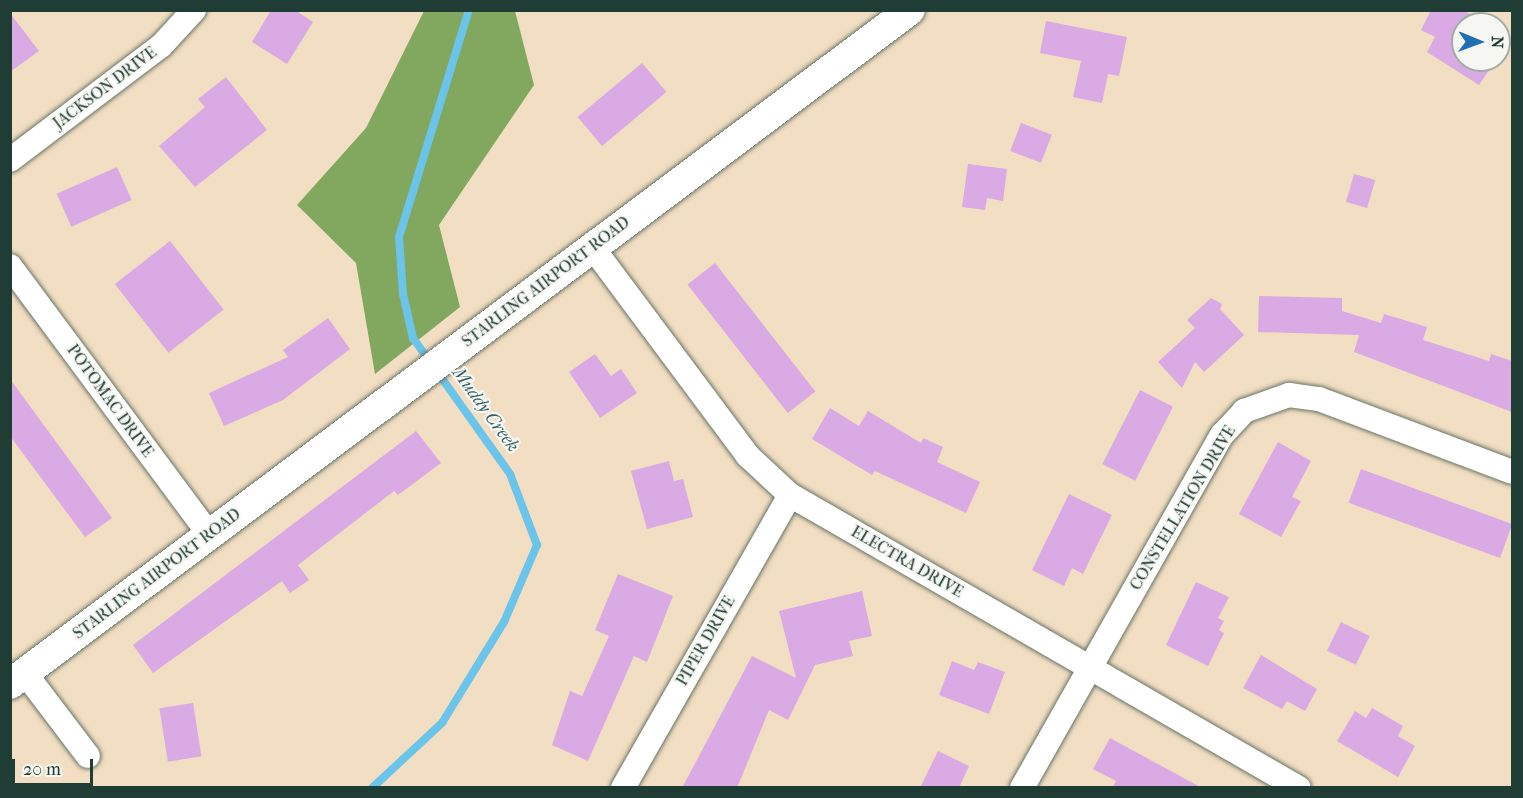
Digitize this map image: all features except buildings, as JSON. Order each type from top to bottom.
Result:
[{"type":"street","name":"JACKSON DRIVE","points":[[10,160],[161,46],[194,10]]},
{"type":"street","name":"STARLING AIRPORT ROAD","points":[[18,679],[910,10]]},
{"type":"street","name":"ELECTRA DRIVE","points":[[593,248],[748,456],[790,495],[1299,788]]},
{"type":"street","name":"POTOMAC DRIVE","points":[[10,266],[210,535]]},
{"type":"street","name":"CONSTELLATION DRIVE","points":[[1022,788],[1222,435],[1259,403],[1289,395],[1319,399],[1512,472]]},
{"type":"street","name":"PIPER DRIVE","points":[[623,788],[790,495]]},
{"type":"street","points":[[18,679],[88,756]]},
{"type":"green space","points":[[424,11],[515,11],[534,85],[439,225],[460,307],[375,374],[356,263],[297,205],[366,128]]},
{"type":"waterway","name":"Muddy Creek","points":[[372,788],[442,723],[504,622],[537,545],[510,474],[413,338],[403,294],[399,237],[469,10]]}]
